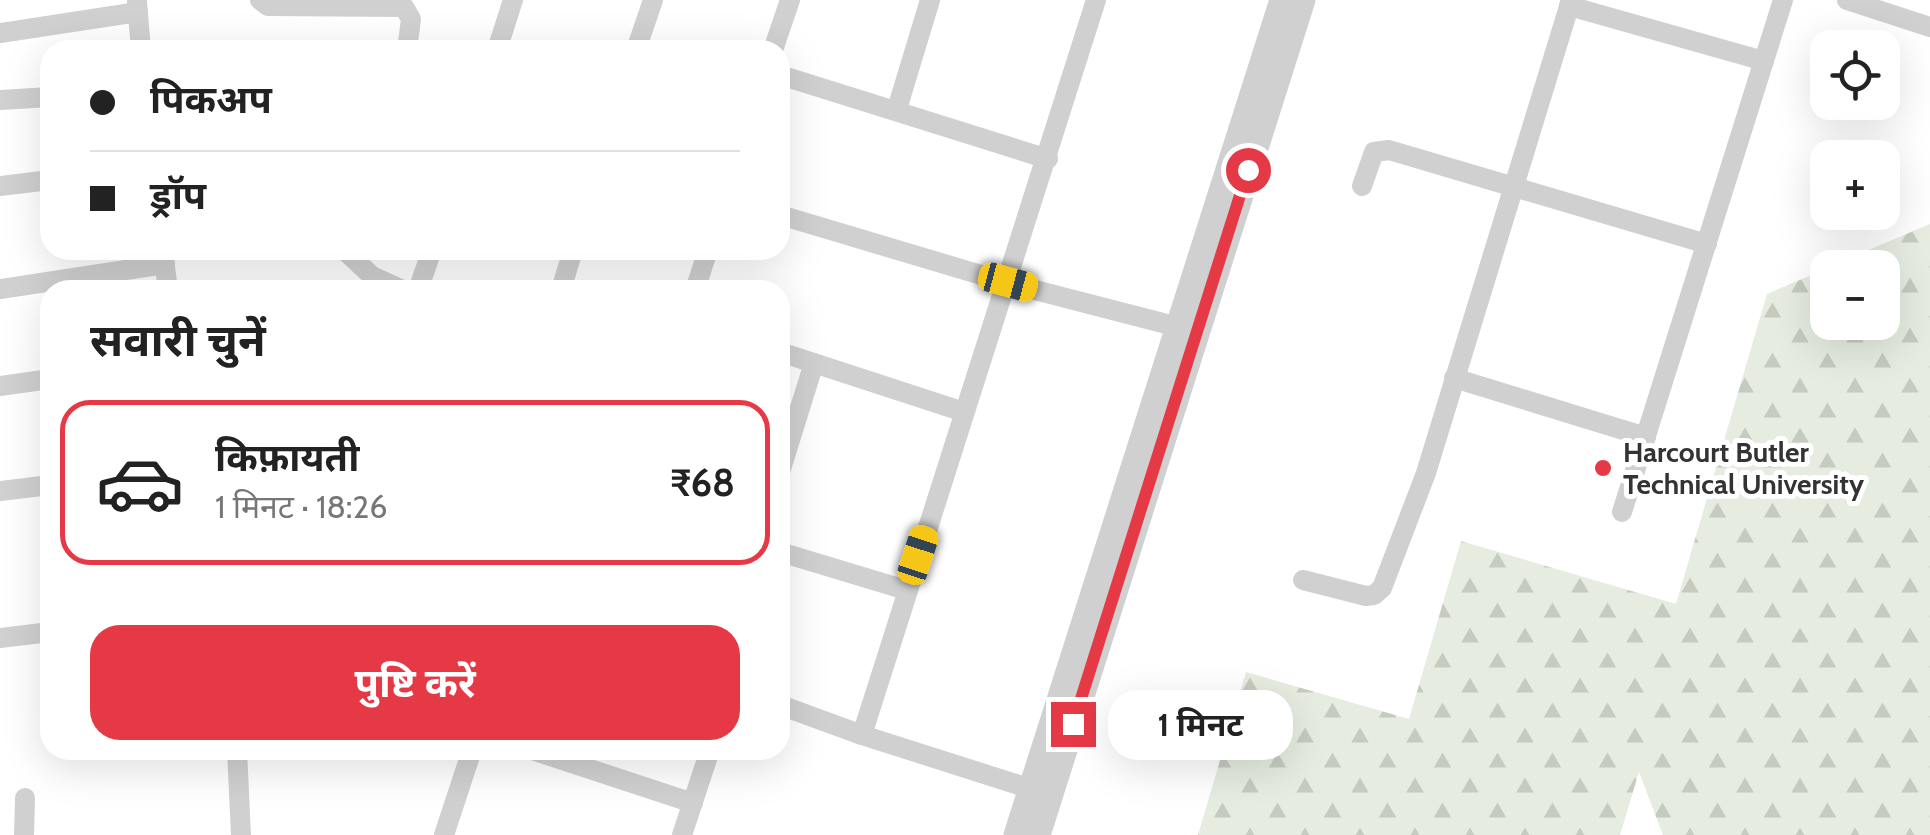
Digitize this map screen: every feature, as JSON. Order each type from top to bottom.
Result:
[{"type":"street","points":[[260,0],[268,6],[397,2],[411,20],[408,40]]},
{"type":"street","points":[[500,40],[513,0]]},
{"type":"street","points":[[639,40],[653,0]]},
{"type":"street","points":[[776,40],[790,0]]},
{"type":"street","points":[[897,109],[930,0]]},
{"type":"street","points":[[862,736],[1096,0]]},
{"type":"street","points":[[1188,329],[1282,0]]},
{"type":"street","points":[[1016,835],[1040,792],[1188,329],[1303,0]]},
{"type":"street","points":[[1622,512],[1783,0]]},
{"type":"street","points":[[1847,0],[1930,27]]},
{"type":"street","points":[[1302,580],[1366,596],[1382,588],[1426,473],[1570,3],[1764,61]]},
{"type":"street","points":[[0,33],[138,6],[141,40]]},
{"type":"street","points":[[790,77],[1048,159]]},
{"type":"street","points":[[0,100],[40,98]]},
{"type":"street","points":[[1362,186],[1370,158],[1380,150],[1707,244]]},
{"type":"street","points":[[0,186],[40,181]]},
{"type":"street","points":[[790,218],[1008,282],[1188,329]]},
{"type":"street","points":[[46,280],[149,260]]},
{"type":"street","points":[[355,260],[381,280]]},
{"type":"street","points":[[0,289],[40,281]]},
{"type":"street","points":[[790,355],[964,412]]},
{"type":"street","points":[[790,440],[814,363]]},
{"type":"street","points":[[1454,378],[1646,437]]},
{"type":"street","points":[[0,386],[40,380]]},
{"type":"street","points":[[0,490],[40,486]]},
{"type":"street","points":[[790,555],[906,590]]},
{"type":"street","points":[[0,638],[40,633]]},
{"type":"street","points":[[790,709],[862,736],[1040,792]]},
{"type":"street","points":[[237,760],[240,835]]},
{"type":"street","points":[[444,835],[469,760]]},
{"type":"street","points":[[562,760],[693,803]]},
{"type":"street","points":[[682,835],[707,760]]},
{"type":"street","points":[[1038,835],[1040,792]]},
{"type":"street","points":[[24,835],[25,798]]},
{"type":"green space","points":[[1930,224],[1930,835],[1663,835],[1639,772],[1620,835],[1198,835],[1246,672],[1409,719],[1461,541],[1676,604],[1767,294],[1810,276],[1810,340],[1900,340],[1900,250],[1868,250]]},
{"type":"place","name":"Harcourt Butler Technical University","points":[[1603,468]]},
{"type":"route","points":[[1073,724],[1248,170]]}]
